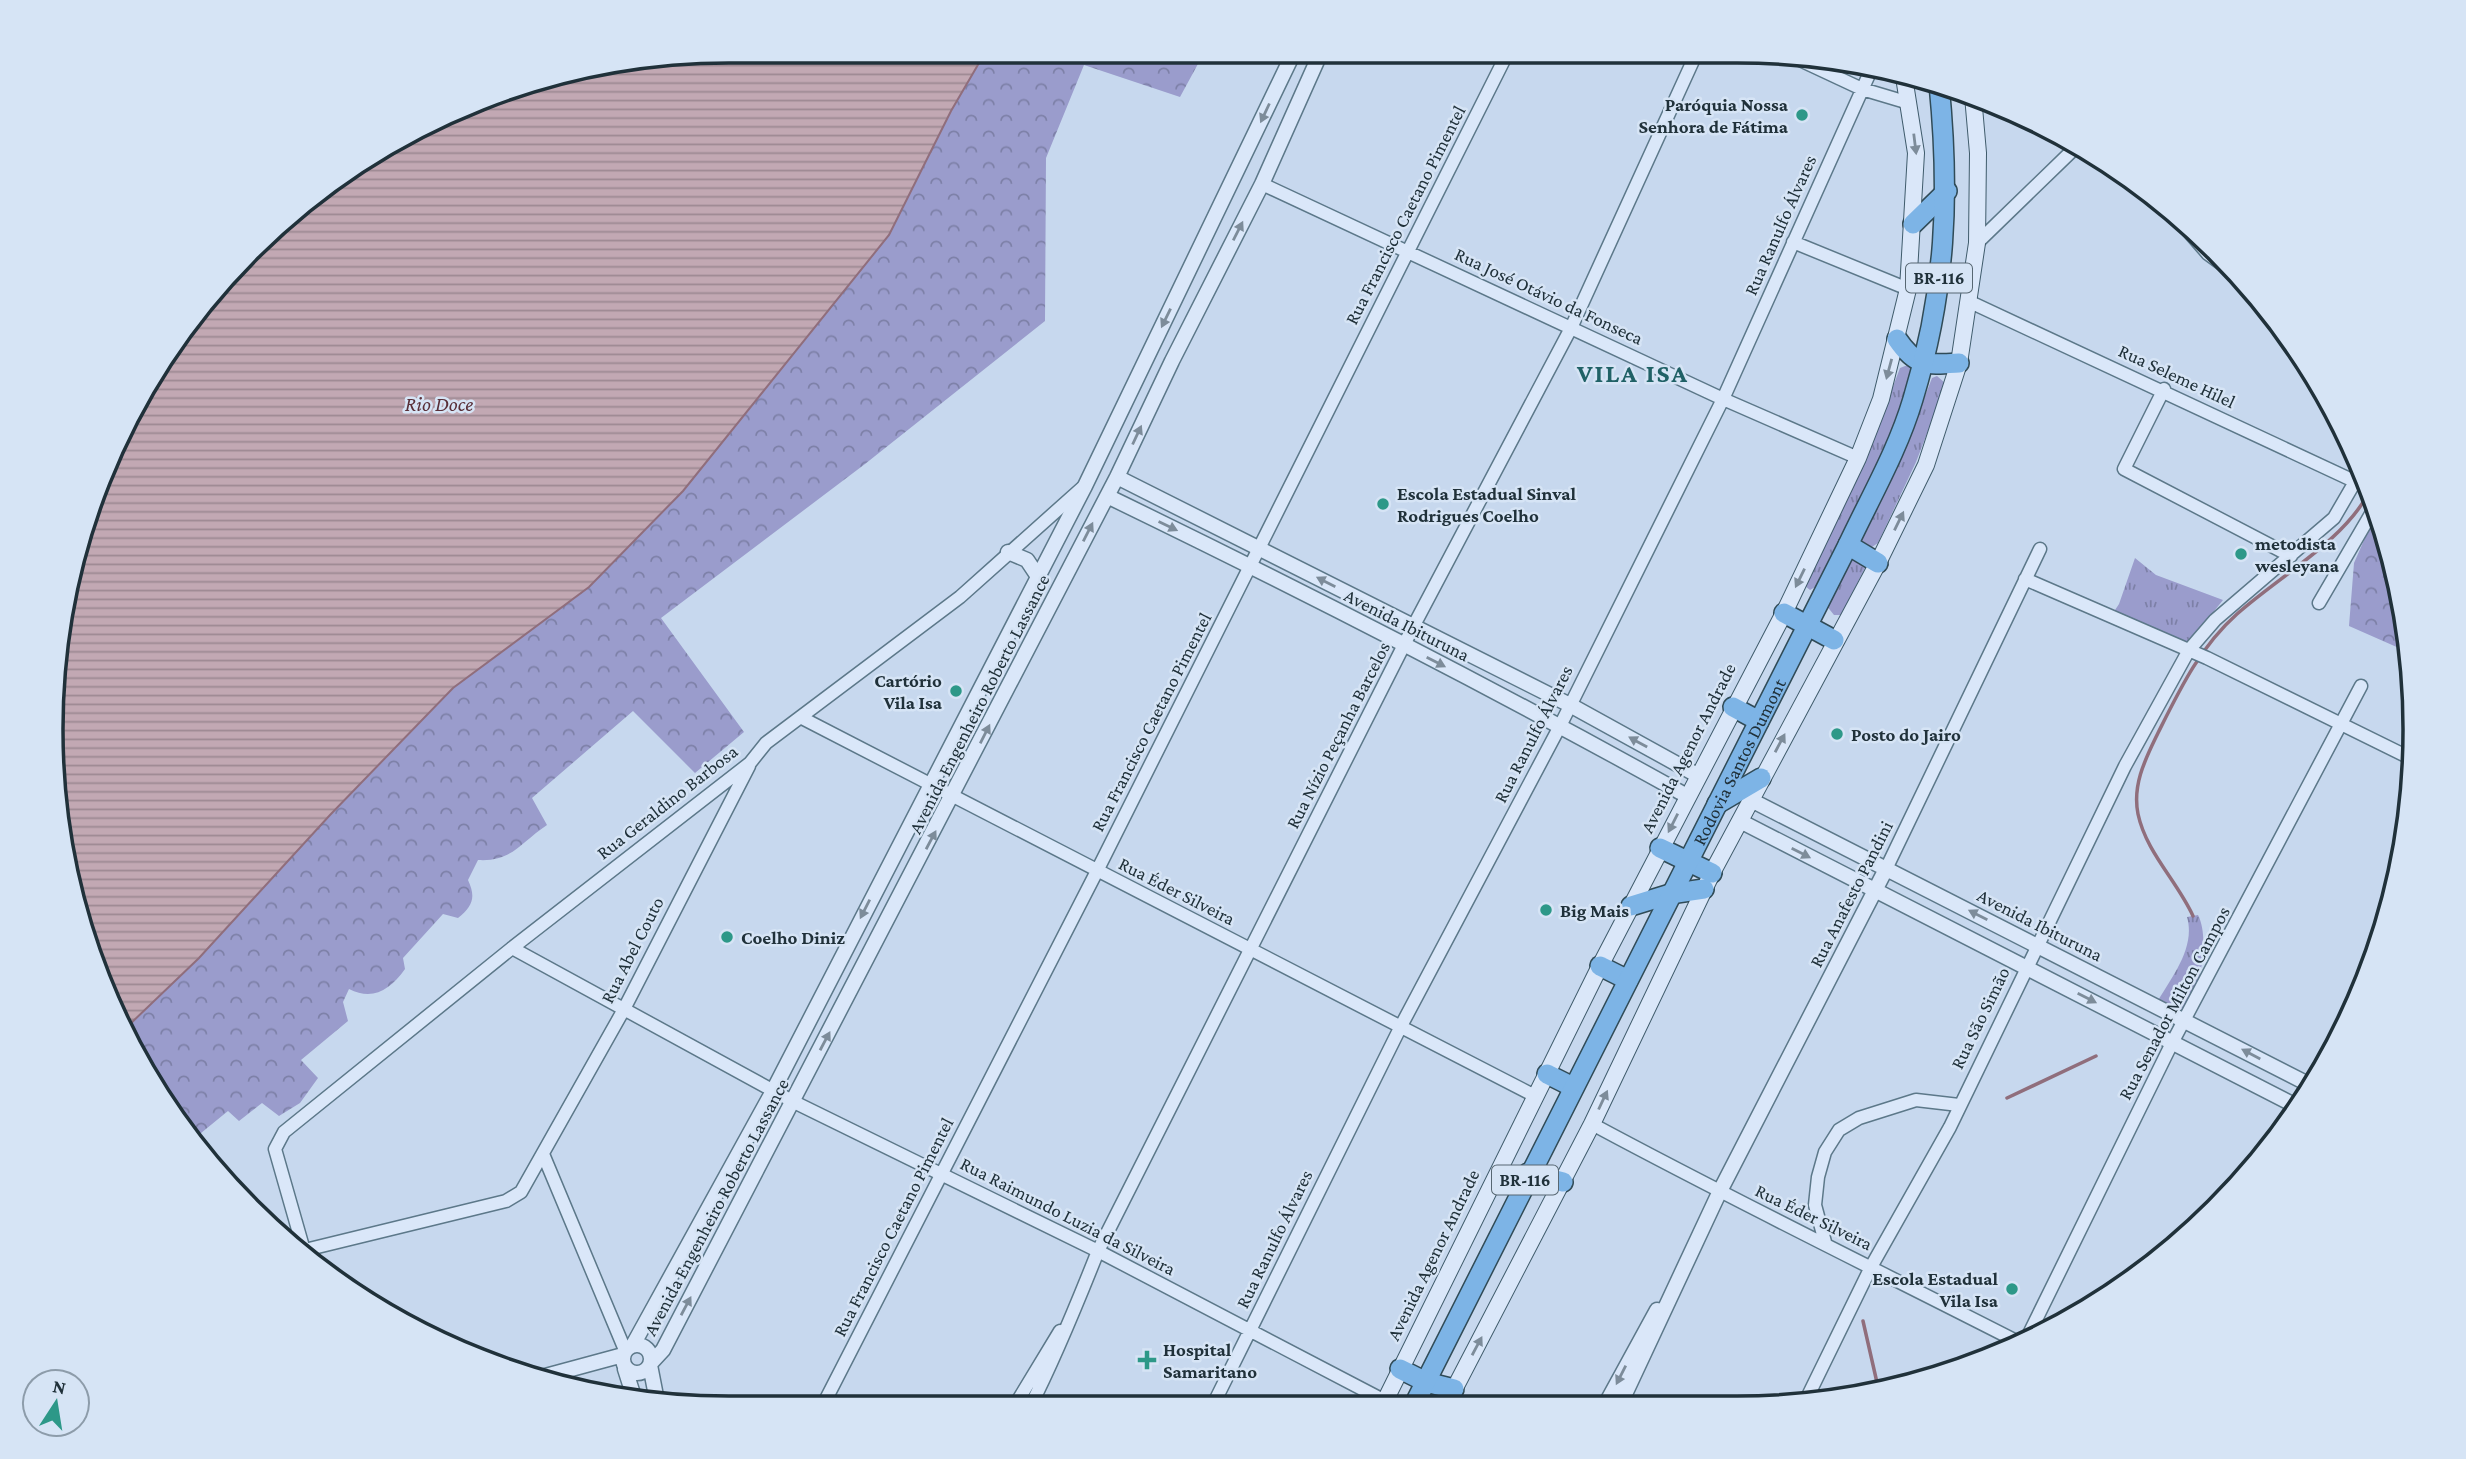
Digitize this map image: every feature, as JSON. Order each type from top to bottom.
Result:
[{"type":"highway","name":"Rodovia Santos Dumont","points":[[1419,1396],[1528,1173],[1848,545],[1901,431],[1922,364],[1935,308],[1947,191],[1940,95]]},
{"type":"highway","points":[[1913,224],[1947,191]]},
{"type":"highway","points":[[1897,340],[1906,353],[1922,364],[1959,363]]},
{"type":"highway","points":[[1848,545],[1878,563]]},
{"type":"highway","points":[[1784,612],[1834,640]]},
{"type":"highway","points":[[1732,707],[1759,720]]},
{"type":"highway","points":[[1716,805],[1761,778]]},
{"type":"highway","points":[[1631,906],[1708,881],[1687,862],[1660,848]]},
{"type":"highway","points":[[1600,965],[1628,980]]},
{"type":"highway","points":[[1547,1074],[1573,1087]]},
{"type":"highway","points":[[1528,1173],[1563,1182]]},
{"type":"highway","points":[[1400,1369],[1447,1396]]},
{"type":"main road","name":"Avenida Agenor Andrade","points":[[1387,1396],[1600,965],[1732,707],[1784,612],[1858,458],[1881,399],[1908,289],[1916,153],[1906,85]]},
{"type":"main road","points":[[1451,1396],[1592,1124],[1708,881],[1834,640],[1878,563],[1926,466],[1959,363],[1978,243],[1978,153],[1974,107]]},
{"type":"street","name":"Avenida Engenheiro Roberto Lassance","points":[[627,1355],[773,1091],[929,783],[1085,486],[1289,63]]},
{"type":"street","name":"Avenida Engenheiro Roberto Lassance","points":[[650,1364],[663,1350],[954,795],[1262,184],[1316,63]]},
{"type":"street","name":"Rua Francisco Caetano Pimentel","points":[[828,1396],[1097,871],[1502,63]]},
{"type":"street","name":"Rua Nízio Peçanha Barcelos","points":[[1021,1396],[1066,1322],[1098,1251],[1413,627],[1571,328],[1692,63]]},
{"type":"street","points":[[1818,68],[1862,89],[1909,103]]},
{"type":"street","name":"Rua Ranulfo Álvares","points":[[1217,1396],[1401,1026],[1560,726],[1723,398],[1868,76]]},
{"type":"street","points":[[1978,243],[2071,152]]},
{"type":"street","name":"Rua José Otávio da Fonseca","points":[[1262,184],[1858,458]]},
{"type":"street","points":[[1793,242],[1908,289]]},
{"type":"street","name":"Rua Seleme Hilel","points":[[1968,301],[2164,389],[2355,482]]},
{"type":"street","points":[[1150,352],[1171,361]]},
{"type":"street","points":[[2164,389],[2124,469],[2291,556]]},
{"type":"street","name":"Avenida Ibituruna","points":[[1116,477],[1570,705],[1698,775]]},
{"type":"street","name":"Rua São Simão","points":[[1810,1391],[1871,1267],[1959,1105],[2125,766],[2189,650],[2216,620],[2334,518],[2356,484]]},
{"type":"street","name":"Rua Geraldino Barbosa","points":[[301,1240],[275,1149],[284,1132],[512,948],[750,763],[766,743],[960,597],[1085,486]]},
{"type":"street","name":"Avenida Ibituruna","points":[[1107,496],[1251,566],[1560,726],[1687,796]]},
{"type":"street","points":[[2319,603],[2369,518]]},
{"type":"street","name":"Rua Anafesto Pandini","points":[[1624,1396],[1719,1193],[1886,869],[2039,550]]},
{"type":"street","points":[[1008,552],[1027,560],[1037,575]]},
{"type":"street","points":[[2025,579],[2207,658],[2402,754]]},
{"type":"street","name":"Rua Senador Milton Campos","points":[[2033,1326],[2172,1043],[2361,686]]},
{"type":"street","name":"Rua Éder Silveira","points":[[802,718],[1535,1096]]},
{"type":"street","name":"Rua Abel Couto","points":[[311,1247],[506,1201],[521,1192],[623,1010],[750,763]]},
{"type":"street","name":"Avenida Ibituruna","points":[[1751,800],[2303,1081]]},
{"type":"street","points":[[1740,821],[2289,1102]]},
{"type":"street","name":"Rua Raimundo Luzia da Silveira","points":[[512,948],[794,1102],[1098,1251],[1368,1396]]},
{"type":"street","points":[[1825,1242],[1815,1205],[1818,1177],[1825,1152],[1839,1130],[1859,1118],[1916,1100],[1959,1105]]},
{"type":"street","name":"Rua Éder Silveira","points":[[1592,1124],[1719,1193],[1825,1242],[2009,1337]]},
{"type":"street","points":[[543,1154],[627,1355],[639,1374],[650,1364]]},
{"type":"street","points":[[698,1228],[721,1239]]},
{"type":"street","name":"Rua Anafesto Pandini","points":[[1610,1396],[1641,1335],[1693,1253]]},
{"type":"street","name":"Rua Nízio Peçanha Barcelos","points":[[1036,1396],[1059,1349],[1066,1322]]},
{"type":"street","points":[[557,1373],[646,1348],[651,1356],[655,1391]]},
{"type":"street","points":[[627,1355],[633,1388]]},
{"type":"green space","points":[[979,63],[1198,63],[1180,97],[1084,65],[1046,158],[1045,321],[865,464],[661,618],[744,732],[695,773],[633,711],[532,798],[547,825],[508,855],[478,860],[468,880],[472,901],[467,909],[458,918],[443,914],[403,958],[405,969],[393,983],[380,991],[366,994],[349,989],[343,1002],[348,1021],[301,1060],[318,1078],[300,1103],[279,1116],[262,1103],[239,1121],[228,1111],[200,1134],[152,1063],[131,1023],[199,958],[330,815],[453,688],[589,587],[683,491],[889,235],[951,111]]},
{"type":"green space","points":[[1912,366],[1914,371],[1891,437],[1817,586],[1810,590],[1805,586],[1869,450],[1900,368]]},
{"type":"green space","points":[[1937,376],[1945,383],[1943,392],[1916,462],[1878,543],[1872,547],[1864,545],[1862,540],[1906,445],[1932,378]]},
{"type":"green space","points":[[2371,525],[2390,599],[2398,647],[2349,626],[2354,563]]},
{"type":"green space","points":[[1849,558],[1864,561],[1865,568],[1841,615],[1834,615],[1826,605]]},
{"type":"green space","points":[[2135,558],[2156,575],[2223,600],[2186,646],[2113,613],[2119,604]]},
{"type":"green space","points":[[2198,915],[2202,926],[2203,953],[2198,982],[2185,1018],[2156,1004],[2185,951],[2189,929],[2187,917]]},
{"type":"water","name":"Rio Doce","points":[[979,63],[951,111],[889,235],[683,491],[589,587],[453,688],[330,815],[199,958],[131,1023],[98,944],[76,860],[64,773],[64,686],[76,599],[98,515],[114,474],[152,396],[175,359],[228,290],[290,228],[359,175],[435,132],[515,98],[599,76],[686,64]]},
{"type":"waterway","points":[[2193,916],[2142,828],[2137,792],[2145,762],[2183,685],[2212,640],[2253,600],[2327,542],[2363,502]]},
{"type":"waterway","points":[[2007,1098],[2096,1056]]},
{"type":"waterway","points":[[1863,1321],[1877,1381]]},
{"type":"place","name":"Paróquia Nossa Senhora de Fátima","points":[[1802,115]]},
{"type":"place","name":"Escola Estadual Sinval Rodrigues Coelho","points":[[1383,504]]},
{"type":"place","name":"metodista wesleyana","points":[[2241,554]]},
{"type":"place","name":"Cartório Vila Isa","points":[[956,691]]},
{"type":"place","name":"Posto do Jairo","points":[[1837,734]]},
{"type":"place","name":"Big Mais","points":[[1546,910]]},
{"type":"place","name":"Coelho Diniz","points":[[727,937]]},
{"type":"place","name":"Escola Estadual Vila Isa","points":[[2012,1289]]},
{"type":"place","name":"Hospital Samaritano","points":[[1147,1360]]},
{"type":"district","name":"VILA ISA","points":[[1633,373]]}]
